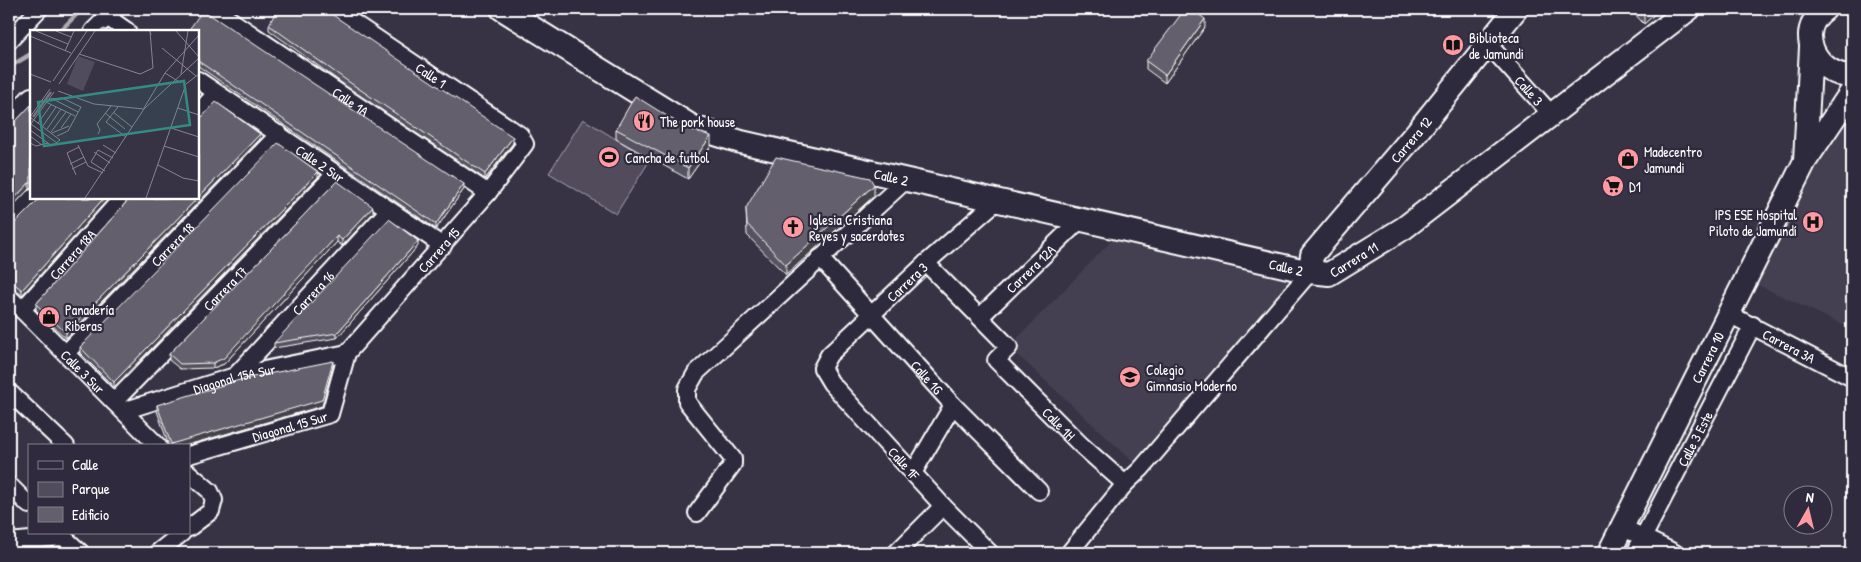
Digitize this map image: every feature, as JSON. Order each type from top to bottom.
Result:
[{"type":"main road","name":"Calle 2","points":[[502,9],[692,127],[741,142],[1310,272]]},
{"type":"main road","name":"Carrera 12","points":[[1310,272],[1312,255],[1516,9]]},
{"type":"main road","name":"Carrera 11","points":[[1310,272],[1329,274],[1404,228],[1689,9]]},
{"type":"main road","name":"Carrera 10","points":[[1804,161],[1812,47],[1811,34],[1816,12]]},
{"type":"main road","points":[[1812,47],[1817,59],[1826,69],[1838,75],[1852,76]]},
{"type":"main road","name":"Carrera 10","points":[[1611,553],[1727,313],[1804,161],[1852,91]]},
{"type":"street","points":[[9,42],[39,9]]},
{"type":"street","name":"Calle 1A","points":[[214,9],[488,193]]},
{"type":"street","name":"Calle 1","points":[[333,9],[520,135],[524,144]]},
{"type":"street","points":[[94,30],[111,13],[125,30]]},
{"type":"street","name":"Calle 3","points":[[1488,44],[1552,115]]},
{"type":"street","name":"Calle 2 Sur","points":[[199,81],[443,246]]},
{"type":"street","points":[[199,112],[216,93]]},
{"type":"street","points":[[9,120],[30,97]]},
{"type":"street","name":"Carrera 18","points":[[66,353],[279,134]]},
{"type":"street","name":"Carrera 15","points":[[347,353],[488,193],[524,144]]},
{"type":"street","name":"Carrera 17","points":[[118,407],[335,174]]},
{"type":"street","points":[[696,513],[733,464],[732,458],[687,402],[687,389],[696,373],[907,179]]},
{"type":"street","points":[[9,222],[31,199]]},
{"type":"street","name":"Carrera 18A","points":[[22,310],[121,199]]},
{"type":"street","name":"Carrera 3","points":[[822,368],[829,355],[926,263],[998,200]]},
{"type":"street","name":"Carrera 16","points":[[235,376],[389,210]]},
{"type":"street","name":"Carrera 12A","points":[[980,317],[1081,219]]},
{"type":"street","name":"Calle 1G","points":[[820,258],[953,405],[1039,491]]},
{"type":"street","points":[[926,263],[980,317]]},
{"type":"street","name":"Carrera 11","points":[[1068,553],[1310,272]]},
{"type":"street","name":"Calle 3 Sur","points":[[9,297],[156,444]]},
{"type":"street","name":"Carrera 3A","points":[[1727,313],[1852,378]]},
{"type":"street","name":"Calle 1H","points":[[980,317],[1009,347],[996,360],[1081,444],[1126,484]]},
{"type":"street","name":"Calle 3 Este","points":[[1636,553],[1753,325]]},
{"type":"street","name":"Diagonal 15A Sur","points":[[118,407],[235,376],[347,353]]},
{"type":"street","name":"Diagonal 15 Sur","points":[[190,455],[330,414],[347,353]]},
{"type":"street","name":"Calle 1F","points":[[822,368],[831,383],[943,506],[990,553]]},
{"type":"street","points":[[9,392],[64,444]]},
{"type":"street","points":[[914,473],[953,405]]},
{"type":"street","points":[[190,474],[210,491],[214,500],[211,510],[190,527]]},
{"type":"street","points":[[9,485],[28,503]]},
{"type":"street","points":[[896,553],[943,506]]},
{"type":"street","points":[[1622,528],[1675,553]]},
{"type":"street","points":[[9,542],[60,535],[81,553]]},
{"type":"shaded area","name":"IPS ESE Hospital Piloto de Jamundí","points":[[1841,108],[1852,119],[1852,329],[1745,279]]},
{"type":"shaded area","name":"Colegio Gimnasio Moderno","points":[[1123,229],[1310,272],[1141,469],[1009,347]]},
{"type":"green space","points":[[583,119],[650,160],[616,214],[549,173]]},
{"type":"building","points":[[277,9],[324,9],[513,137],[485,174],[346,80],[269,25]]},
{"type":"building","points":[[1185,9],[1191,9],[1205,19],[1165,75],[1146,61]]},
{"type":"building","points":[[1640,9],[1649,9],[1644,13]]},
{"type":"building","points":[[203,10],[464,184],[436,224],[199,62],[199,30],[189,30]]},
{"type":"building","points":[[635,96],[686,128],[711,136],[688,168],[616,129]]},
{"type":"building","points":[[216,102],[260,134],[199,197],[199,116],[202,117]]},
{"type":"building","points":[[30,106],[30,183],[9,204],[9,125],[16,121]]},
{"type":"building","points":[[278,143],[318,172],[114,382],[80,347]]},
{"type":"building","name":"Iglesia Cristiana Reyes y sacerdotes","points":[[776,157],[870,178],[874,185],[786,265],[747,224],[746,208]]},
{"type":"building","points":[[337,181],[373,207],[342,240],[337,236],[224,358],[213,363],[180,364],[169,354]]},
{"type":"building","points":[[39,199],[103,199],[22,290],[12,282],[9,282],[9,225],[12,226]]},
{"type":"building","points":[[129,199],[197,199],[66,333],[36,304]]},
{"type":"building","points":[[389,219],[418,241],[337,333],[274,343]]},
{"type":"building","points":[[333,361],[322,400],[171,444],[157,405],[243,379]]},
{"type":"waterway","points":[[61,30],[82,9]]},
{"type":"waterway","points":[[9,67],[30,55]]},
{"type":"place","name":"Biblioteca de Jamundi","points":[[1453,45]]},
{"type":"place","name":"The pork house","points":[[644,121]]},
{"type":"place","name":"Cancha de futbol","points":[[609,157]]},
{"type":"place","name":"Madecentro Jamundi","points":[[1628,159]]},
{"type":"place","name":"D1","points":[[1613,186]]},
{"type":"place","name":"IPS ESE Hospital Piloto de Jamundí","points":[[1813,222]]},
{"type":"place","name":"Iglesia Cristiana Reyes y sacerdotes","points":[[793,227]]},
{"type":"place","name":"Panadería Riberas","points":[[49,317]]},
{"type":"place","name":"Colegio Gimnasio Moderno","points":[[1130,377]]}]
